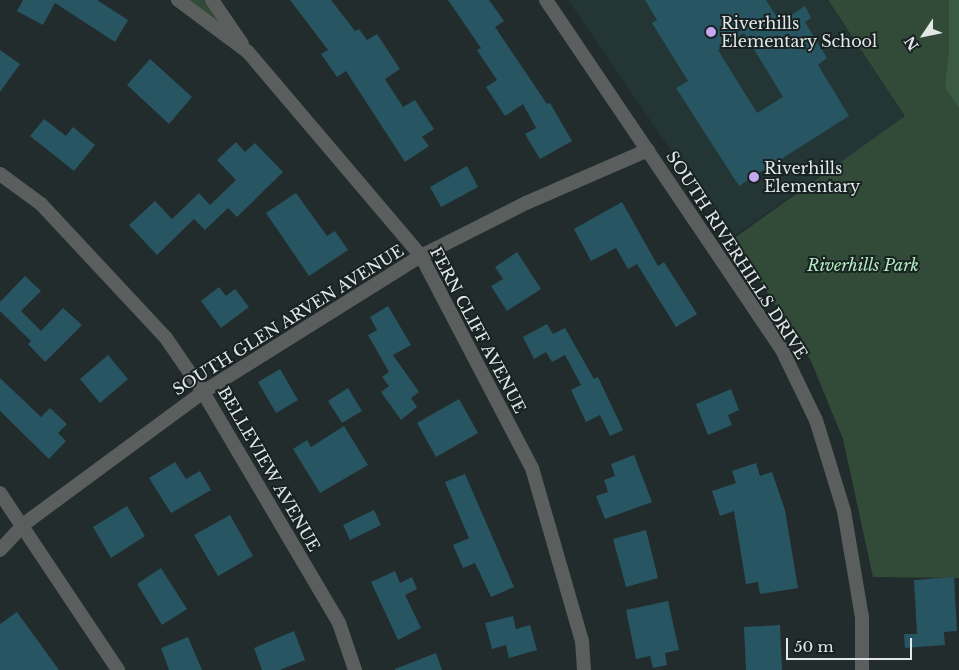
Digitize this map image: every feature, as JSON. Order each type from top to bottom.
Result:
[{"type":"street","name":"FERN CLIFF AVENUE","points":[[178,0],[248,52],[421,256],[532,468],[582,641],[584,670]]},
{"type":"street","points":[[212,0],[248,52]]},
{"type":"street","name":"SOUTH RIVERHILLS DRIVE","points":[[546,0],[780,348],[816,420],[844,512],[862,617],[862,670]]},
{"type":"street","name":"SOUTH GLEN ARVEN AVENUE","points":[[0,550],[24,524],[204,392],[421,256],[526,203],[648,150]]},
{"type":"street","name":"BELLEVIEW AVENUE","points":[[0,174],[48,211],[166,338],[204,392],[339,623],[355,670]]},
{"type":"street","points":[[0,492],[24,524],[118,670]]},
{"type":"shaded area","name":"Riverhills Elementary","points":[[568,0],[827,0],[907,116],[731,238]]},
{"type":"green space","points":[[184,0],[204,0],[223,28]]},
{"type":"green space","name":"Riverhills Park","points":[[828,0],[959,0],[959,578],[873,577],[843,439],[811,361],[733,239],[905,116]]},
{"type":"green space","points":[[949,0],[959,0],[959,108],[945,87],[949,52]]},
{"type":"building","points":[[23,0],[97,0],[128,20],[115,42],[55,3],[43,25],[17,11]]},
{"type":"building","points":[[290,0],[331,0],[355,31],[359,29],[367,40],[377,34],[400,69],[385,79],[403,107],[415,100],[434,129],[422,137],[429,146],[405,162],[346,71],[337,77],[321,54],[328,50]]},
{"type":"building","points":[[448,0],[489,0],[504,21],[495,27],[547,104],[550,103],[572,141],[540,159],[525,134],[536,128],[523,104],[505,116],[486,87],[497,80],[477,50],[481,48]]},
{"type":"building","points":[[645,0],[766,0],[780,22],[805,6],[811,18],[805,22],[827,58],[818,65],[849,116],[739,186],[676,88],[688,81],[652,23],[657,20]],"holes":[[[744,33],[783,97],[757,113],[718,50]]]},
{"type":"building","points":[[0,50],[20,64],[0,92]]},
{"type":"building","points":[[150,59],[192,97],[169,124],[127,85]]},
{"type":"building","points":[[44,119],[66,136],[73,127],[95,145],[74,171],[30,136]]},
{"type":"building","points":[[236,142],[245,152],[255,143],[283,172],[237,217],[228,208],[205,230],[194,219],[157,255],[129,225],[155,201],[172,219],[199,193],[210,205],[236,180],[217,160]]},
{"type":"building","points":[[467,166],[478,187],[441,207],[430,187]]},
{"type":"building","points":[[296,193],[327,236],[335,231],[348,250],[309,276],[266,213]]},
{"type":"building","points":[[622,202],[658,266],[664,262],[697,314],[676,327],[637,264],[628,269],[616,248],[591,261],[574,229]]},
{"type":"building","points":[[517,252],[541,289],[507,311],[491,286],[503,279],[495,267]]},
{"type":"building","points":[[25,276],[41,291],[21,311],[41,331],[63,308],[82,325],[45,362],[28,344],[31,341],[0,311],[0,302]]},
{"type":"building","points":[[219,287],[226,296],[235,289],[249,307],[221,328],[201,301]]},
{"type":"building","points":[[388,306],[411,345],[393,355],[419,392],[411,398],[417,407],[401,420],[381,392],[389,386],[382,377],[389,372],[368,335],[377,330],[370,317]]},
{"type":"building","points":[[547,324],[553,334],[565,328],[594,379],[598,377],[623,430],[610,436],[600,415],[586,422],[571,390],[581,385],[565,355],[552,362],[546,352],[534,359],[523,337]]},
{"type":"building","points":[[108,355],[128,379],[100,403],[80,379]]},
{"type":"building","points":[[280,369],[298,400],[276,413],[258,382]]},
{"type":"building","points":[[0,378],[41,417],[50,408],[67,424],[58,433],[66,441],[49,459],[0,411]]},
{"type":"building","points":[[348,388],[362,411],[342,423],[328,401]]},
{"type":"building","points":[[731,389],[739,410],[728,415],[732,425],[708,435],[696,404]]},
{"type":"building","points":[[459,399],[478,433],[436,457],[417,423]]},
{"type":"building","points":[[344,426],[368,465],[320,493],[293,449],[307,440],[311,447]]},
{"type":"building","points":[[634,455],[652,502],[605,519],[596,496],[608,492],[604,480],[615,476],[611,464]]},
{"type":"building","points":[[175,462],[186,479],[200,471],[211,490],[171,513],[149,478]]},
{"type":"building","points":[[756,463],[760,476],[772,472],[785,510],[798,588],[760,594],[758,582],[746,584],[734,511],[720,516],[712,491],[736,483],[732,471]]},
{"type":"building","points":[[465,474],[514,587],[491,597],[475,563],[463,568],[453,545],[469,538],[445,482]]},
{"type":"building","points":[[127,506],[145,536],[111,558],[93,527]]},
{"type":"building","points":[[374,510],[381,525],[350,540],[343,525]]},
{"type":"building","points":[[230,515],[253,556],[218,576],[194,535]]},
{"type":"building","points":[[646,530],[658,578],[626,587],[613,539]]},
{"type":"building","points":[[161,568],[187,609],[162,625],[137,584]]},
{"type":"building","points":[[395,571],[400,583],[412,577],[417,589],[405,595],[421,628],[398,640],[371,582]]},
{"type":"building","points":[[954,577],[957,631],[944,632],[945,645],[905,648],[904,634],[917,634],[914,580]]},
{"type":"building","points":[[668,601],[679,650],[665,653],[667,665],[653,668],[650,656],[636,659],[626,610]]},
{"type":"building","points":[[17,612],[59,670],[0,670],[0,624]]},
{"type":"building","points":[[513,616],[516,629],[530,625],[537,650],[509,658],[506,645],[492,649],[485,623]]},
{"type":"building","points":[[780,625],[782,670],[746,670],[744,627]]},
{"type":"building","points":[[294,631],[305,660],[280,670],[262,670],[254,648]]},
{"type":"building","points":[[188,637],[202,670],[169,670],[161,648]]},
{"type":"building","points":[[436,653],[442,670],[395,670],[395,669]]},
{"type":"place","name":"Riverhills Elementary School","points":[[711,32]]},
{"type":"place","name":"Riverhills Elementary","points":[[754,177]]}]
